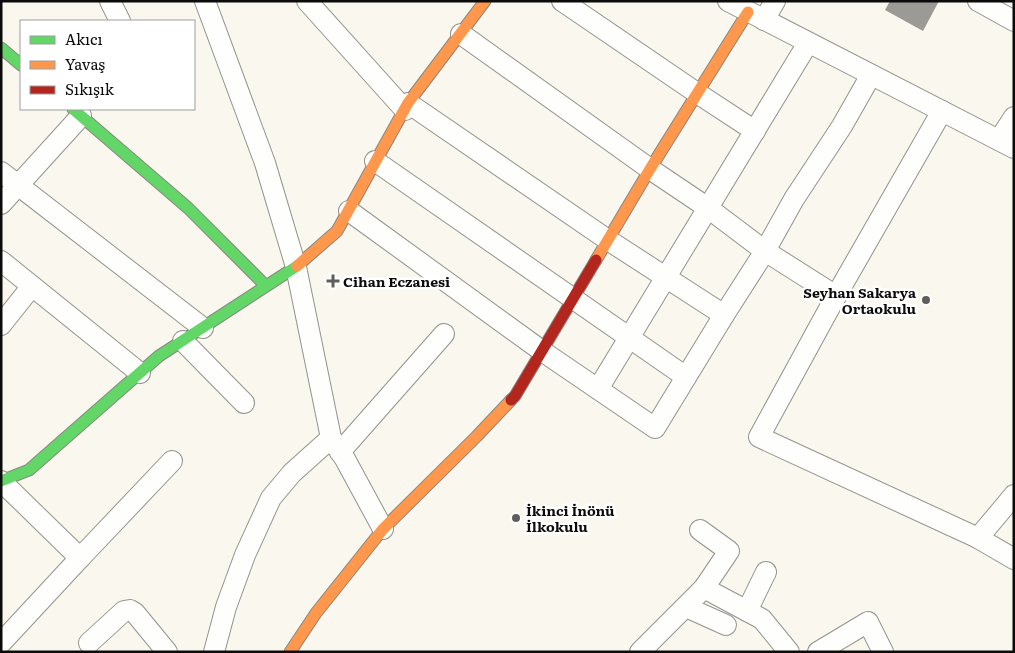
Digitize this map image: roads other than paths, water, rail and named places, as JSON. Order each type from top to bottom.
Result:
[{"type":"street","points":[[110,1],[120,20]]},
{"type":"street","points":[[205,1],[265,163],[296,267],[336,445],[383,529]]},
{"type":"street","points":[[307,1],[406,106],[724,315]]},
{"type":"street","points":[[562,1],[755,131]]},
{"type":"street","points":[[728,1],[1006,144],[1014,117]]},
{"type":"street","points":[[299,649],[316,613],[383,529],[515,396],[697,93],[756,16],[775,1]]},
{"type":"street","points":[[978,1],[1014,21]]},
{"type":"street","points":[[80,558],[1,481],[29,470],[159,356],[296,267],[337,231],[406,106],[483,2]]},
{"type":"street","points":[[461,34],[766,251],[836,296]]},
{"type":"street","points":[[598,389],[808,43]]},
{"type":"street","points":[[1,48],[20,64]]},
{"type":"street","points":[[349,211],[542,350],[655,428],[724,315],[766,251],[794,199],[842,126],[871,75]]},
{"type":"street","points":[[942,111],[836,296],[759,437],[978,538],[1014,559]]},
{"type":"street","points":[[1,204],[76,112],[188,208],[266,286]]},
{"type":"street","points":[[375,162],[686,377]]},
{"type":"street","points":[[1,172],[203,328]]},
{"type":"street","points":[[1,261],[140,373]]},
{"type":"street","points":[[1,325],[32,286]]},
{"type":"street","points":[[214,652],[226,607],[245,555],[271,498],[292,473],[336,445],[444,334]]},
{"type":"street","points":[[183,341],[244,403]]},
{"type":"street","points":[[1,643],[172,462]]},
{"type":"street","points":[[978,538],[1014,495]]},
{"type":"street","points":[[640,652],[704,588],[729,551],[700,530]]},
{"type":"street","points":[[746,611],[766,572]]},
{"type":"street","points":[[704,588],[762,620],[789,652]]},
{"type":"street","points":[[686,607],[726,625]]},
{"type":"street","points":[[89,643],[124,611],[130,610],[135,613],[167,652]]},
{"type":"street","points":[[818,652],[868,622],[883,652]]},
{"type":"place","name":"Cihan Eczanesi","points":[[333,281]]},
{"type":"place","name":"Seyhan Sakarya Ortaokulu","points":[[926,300]]},
{"type":"place","name":"İkinci İnönü İlkokulu","points":[[516,518]]}]
